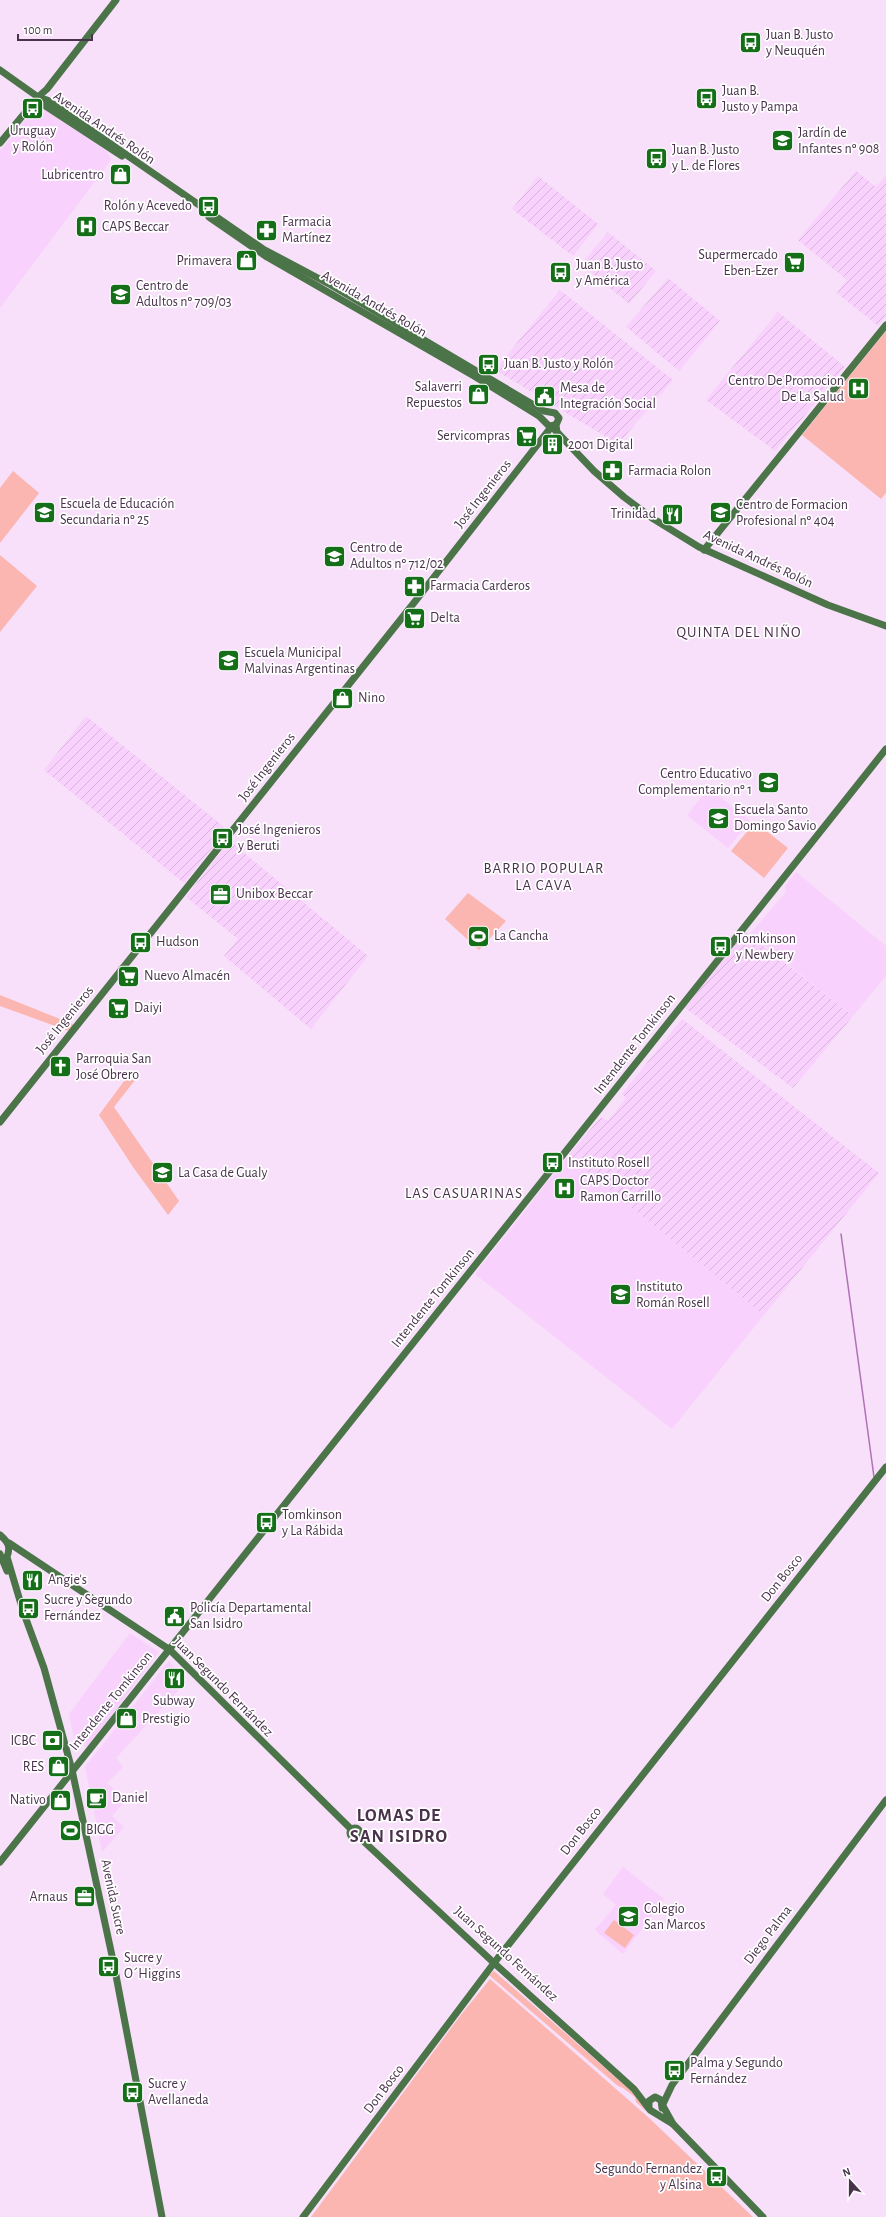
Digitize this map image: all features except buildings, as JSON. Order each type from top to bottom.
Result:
[{"type":"main road","points":[[0,143],[38,97],[47,89],[116,0]]},
{"type":"main road","points":[[0,70],[38,97]]},
{"type":"main road","name":"Avenida Andrés Rolón","points":[[38,97],[47,100],[263,249],[331,286],[549,413],[558,415],[559,422],[554,426]]},
{"type":"main road","name":"Avenida Andrés Rolón","points":[[38,97],[44,105],[194,205],[260,253],[474,376],[554,426],[558,433],[600,477],[652,518],[704,550],[828,605],[886,626]]},
{"type":"main road","points":[[704,550],[886,325]]},
{"type":"main road","points":[[545,421],[549,413]]},
{"type":"main road","name":"José Ingenieros","points":[[0,1122],[554,426]]},
{"type":"main road","name":"Intendente Tomkinson","points":[[0,1862],[624,1080],[745,923],[886,749]]},
{"type":"main road","name":"Don Bosco","points":[[303,2217],[494,1963],[886,1467]]},
{"type":"main road","name":"Juan Segundo Fernández","points":[[3,1539],[170,1650],[352,1830],[358,1829],[360,1831],[359,1837],[494,1963],[636,2090],[651,2110],[673,2124],[763,2217]]},
{"type":"main road","name":"Avenida Sucre","points":[[3,1539],[4,1553],[44,1668],[72,1770],[112,1958],[162,2217]]},
{"type":"main road","points":[[4,1553],[14,1551],[23,1553]]},
{"type":"main road","name":"Diego Palma","points":[[663,2105],[672,2085],[886,1800]]},
{"type":"main road","name":"Diego Palma","points":[[654,2098],[672,2085]]},
{"type":"main road","name":"Juan Segundo Fernández","points":[[636,2090],[654,2098]]},
{"type":"main road","points":[[654,2098],[661,2100],[663,2105],[659,2112],[651,2110],[648,2102],[654,2098]]},
{"type":"main road","name":"Juan Segundo Fernández","points":[[663,2105],[673,2124]]},
{"type":"shaded area","points":[[43,107],[108,152],[111,160],[0,308],[0,151],[34,109]]},
{"type":"shaded area","points":[[856,171],[876,187],[886,175],[886,316],[878,326],[837,293],[847,280],[798,240]]},
{"type":"shaded area","points":[[538,176],[598,224],[573,256],[512,209]]},
{"type":"shaded area","points":[[608,232],[656,271],[629,304],[581,264]]},
{"type":"shaded area","points":[[668,278],[720,321],[679,371],[626,327]]},
{"type":"shaded area","points":[[560,290],[673,380],[618,444],[495,370]]},
{"type":"shaded area","points":[[778,312],[845,367],[775,451],[706,400]]},
{"type":"shaded area","points":[[886,331],[886,493],[881,499],[802,435]]},
{"type":"shaded area","points":[[13,471],[39,493],[0,543],[0,488]]},
{"type":"shaded area","points":[[0,555],[37,586],[0,632]]},
{"type":"shaded area","points":[[86,716],[223,826],[224,833],[184,883],[44,770]]},
{"type":"shaded area","name":"Escuela Santo Domingo Savio","points":[[709,788],[750,821],[728,848],[687,815]]},
{"type":"shaded area","points":[[755,822],[788,848],[764,878],[731,851]]},
{"type":"shaded area","points":[[232,843],[368,956],[311,1029],[224,956],[238,939],[186,897],[227,844]]},
{"type":"shaded area","points":[[796,872],[886,946],[886,976],[853,1016],[750,934],[786,892],[785,886]]},
{"type":"shaded area","name":"La Cancha","points":[[468,893],[506,921],[479,950],[445,919]]},
{"type":"shaded area","points":[[745,932],[853,1016],[793,1088],[685,1008]]},
{"type":"shaded area","points":[[0,995],[75,1025],[69,1031],[0,1006]]},
{"type":"shaded area","points":[[682,1019],[879,1173],[764,1315],[568,1156],[601,1117],[608,1121],[626,1098],[622,1094]]},
{"type":"shaded area","points":[[130,1073],[139,1075],[114,1107],[179,1201],[168,1215],[133,1167],[99,1115]]},
{"type":"shaded area","name":"Instituto Román Rosell","points":[[568,1156],[764,1315],[672,1429],[475,1274]]},
{"type":"shaded area","points":[[130,1633],[159,1652],[87,1748],[74,1739],[69,1714]]},
{"type":"shaded area","points":[[169,1661],[186,1682],[116,1758],[123,1767],[107,1783],[126,1800],[112,1816],[124,1827],[102,1852],[85,1767]]},
{"type":"shaded area","name":"Colegio San Marcos","points":[[623,1867],[664,1899],[623,1954],[595,1930],[616,1905],[603,1894]]},
{"type":"shaded area","points":[[614,1920],[634,1935],[625,1948],[604,1933]]},
{"type":"shaded area","points":[[494,1971],[634,2093],[647,2109],[646,2111],[636,2102],[635,2097],[618,2086],[489,1975]]},
{"type":"shaded area","points":[[490,1979],[648,2117],[753,2217],[311,2217],[460,2016]]},
{"type":"waterway","points":[[841,1234],[874,1477]]},
{"type":"place","name":"Juan B. Justo y Neuquén","points":[[751,43]]},
{"type":"place","name":"Juan B. Justo y Pampa","points":[[706,99]]},
{"type":"place","name":"Uruguay y Rolón","points":[[33,109]]},
{"type":"place","name":"Jardín de Infantes nº 908","points":[[783,141]]},
{"type":"place","name":"Juan B. Justo y L. de Flores","points":[[657,158]]},
{"type":"place","name":"Lubricentro","points":[[120,175]]},
{"type":"place","name":"Rolón y Acevedo","points":[[208,206]]},
{"type":"place","name":"CAPS Beccar","points":[[87,227]]},
{"type":"place","name":"Farmacia Martínez","points":[[267,230]]},
{"type":"place","name":"Primavera","points":[[247,261]]},
{"type":"place","name":"Supermercado Eben-Ezer","points":[[794,263]]},
{"type":"place","name":"Juan B. Justo y América","points":[[561,273]]},
{"type":"place","name":"Centro de Adultos nº 709/03","points":[[121,294]]},
{"type":"place","name":"Juan B. Justo y Rolón","points":[[488,364]]},
{"type":"place","name":"Centro De Promocion De La Salud","points":[[859,389]]},
{"type":"place","name":"Salaverri Repuestos","points":[[478,395]]},
{"type":"place","name":"Mesa de Integración Social","points":[[544,396]]},
{"type":"place","name":"Servicompras","points":[[526,436]]},
{"type":"place","name":"2001 Digital","points":[[553,445]]},
{"type":"place","name":"Farmacia Rolon","points":[[612,471]]},
{"type":"place","name":"Escuela de Educación Secundaria nº 25","points":[[45,512]]},
{"type":"place","name":"Centro de Formacion Profesional nº 404","points":[[721,513]]},
{"type":"place","name":"Trinidad","points":[[672,514]]},
{"type":"place","name":"Centro de Adultos nº 712/02","points":[[335,556]]},
{"type":"place","name":"Farmacia Carderos","points":[[415,586]]},
{"type":"place","name":"Delta","points":[[415,618]]},
{"type":"place","name":"Escuela Municipal Malvinas Argentinas","points":[[228,661]]},
{"type":"place","name":"Nino","points":[[343,698]]},
{"type":"place","name":"Centro Educativo Complementario nº 1","points":[[768,782]]},
{"type":"place","name":"Escuela Santo Domingo Savio","points":[[718,818]]},
{"type":"place","name":"José Ingenieros y Beruti","points":[[222,838]]},
{"type":"place","name":"Unibox Beccar","points":[[221,894]]},
{"type":"place","name":"La Cancha","points":[[478,936]]},
{"type":"place","name":"Hudson","points":[[140,942]]},
{"type":"place","name":"Tomkinson y Newbery","points":[[720,947]]},
{"type":"place","name":"Nuevo Almacén","points":[[129,976]]},
{"type":"place","name":"Daiyi","points":[[118,1008]]},
{"type":"place","name":"Parroquia San José Obrero","points":[[60,1067]]},
{"type":"place","name":"Instituto Rosell","points":[[553,1163]]},
{"type":"place","name":"La Casa de Gualy","points":[[163,1173]]},
{"type":"place","name":"CAPS Doctor Ramon Carrillo","points":[[564,1189]]},
{"type":"place","name":"Instituto Román Rosell","points":[[620,1295]]},
{"type":"place","name":"Tomkinson y La Rábida","points":[[266,1523]]},
{"type":"place","name":"Angie's","points":[[32,1580]]},
{"type":"place","name":"Sucre y Segundo Fernández","points":[[29,1608]]},
{"type":"place","name":"Policía Departamental San Isidro","points":[[174,1616]]},
{"type":"place","name":"Subway","points":[[174,1679]]},
{"type":"place","name":"Prestigio","points":[[126,1719]]},
{"type":"place","name":"ICBC","points":[[52,1741]]},
{"type":"place","name":"RES","points":[[59,1767]]},
{"type":"place","name":"Daniel","points":[[97,1798]]},
{"type":"place","name":"Nativo","points":[[61,1800]]},
{"type":"place","name":"BIGG","points":[[70,1830]]},
{"type":"place","name":"Arnaus","points":[[84,1897]]},
{"type":"place","name":"Colegio San Marcos","points":[[628,1917]]},
{"type":"place","name":"Sucre y O´Higgins","points":[[108,1966]]},
{"type":"place","name":"Palma y Segundo Fernández","points":[[675,2071]]},
{"type":"place","name":"Sucre y Avellaneda","points":[[132,2092]]},
{"type":"place","name":"Segundo Fernandez y Alsina","points":[[717,2177]]},
{"type":"district","name":"QUINTA DEL NIÑO","points":[[739,632]]},
{"type":"district","name":"BARRIO POPULAR LA CAVA","points":[[544,876]]},
{"type":"district","name":"LAS CASUARINAS","points":[[464,1193]]},
{"type":"district","name":"LOMAS DE SAN ISIDRO","points":[[399,1826]]}]
